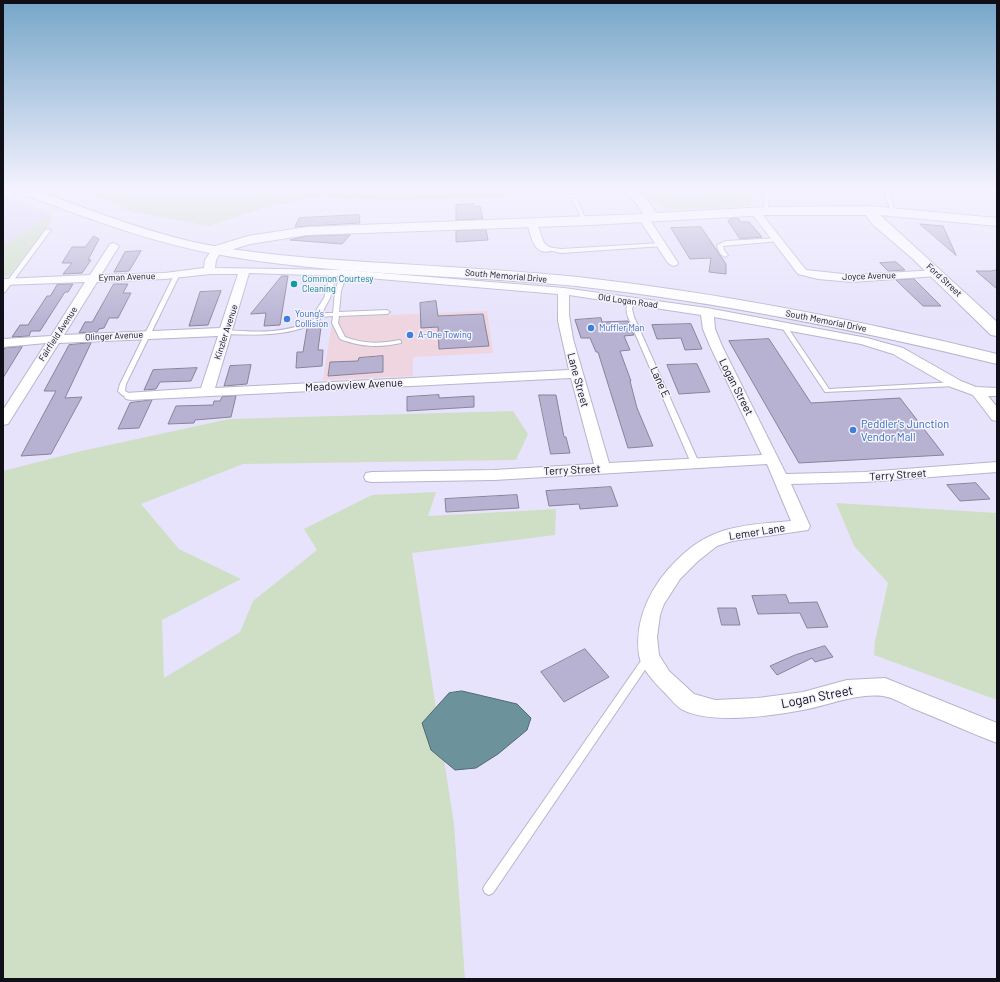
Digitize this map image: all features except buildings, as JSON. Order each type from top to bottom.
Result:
[{"type":"main road","name":"South Memorial Drive","points":[[144,234],[217,250],[288,260],[520,276],[638,289],[760,308],[854,326],[997,359]]},
{"type":"main road","name":"South Memorial Drive","points":[[182,234],[233,244],[320,254],[553,270],[669,283],[827,308],[997,345]]},
{"type":"main road","points":[[217,250],[233,244],[265,236],[283,234]]},
{"type":"main road","name":"Ford Street","points":[[892,234],[997,331]]},
{"type":"street","points":[[535,234],[539,245],[546,249]]},
{"type":"street","points":[[655,234],[672,263]]},
{"type":"street","points":[[774,234],[778,240]]},
{"type":"street","name":"Joyce Avenue","points":[[778,240],[802,272],[820,276],[846,277],[937,274]]},
{"type":"street","name":"Fairfield Avenue","points":[[3,421],[114,246]]},
{"type":"street","points":[[210,271],[209,263],[217,250]]},
{"type":"street","name":"Eyman Avenue","points":[[5,285],[94,278],[176,276],[210,271],[245,270]]},
{"type":"street","name":"Old Logan Road","points":[[245,270],[339,272],[564,292],[707,312],[784,326],[893,349],[956,384],[978,392],[997,392]]},
{"type":"street","name":"Kinzler Avenue","points":[[206,393],[245,270]]},
{"type":"street","name":"Lane Street","points":[[564,292],[563,322],[603,468]]},
{"type":"street","name":"Logan Street","points":[[707,312],[709,329],[716,346],[772,459],[790,479]]},
{"type":"street","name":"Olinger Avenue","points":[[3,343],[147,334],[225,332]]},
{"type":"street","name":"Meadowview Avenue","points":[[131,396],[577,374]]},
{"type":"street","points":[[978,392],[997,417]]},
{"type":"street","name":"Terry Street","points":[[372,476],[494,475],[772,459]]},
{"type":"street","name":"Terry Street","points":[[790,479],[873,476],[997,467]]},
{"type":"street","name":"Lemer Lane","points":[[649,657],[647,637],[651,615],[656,602],[674,574],[692,556],[711,542],[730,535],[749,531],[802,526],[790,479]]},
{"type":"street","name":"Logan Street","points":[[649,657],[662,677],[688,702],[715,709],[758,707],[803,701],[847,689],[885,687],[997,733]]},
{"type":"lane","points":[[5,285],[45,234]]},
{"type":"lane","points":[[725,255],[721,250],[720,245],[726,243],[778,240]]},
{"type":"lane","points":[[546,249],[561,251],[661,246]]},
{"type":"lane","points":[[339,272],[335,323],[342,338],[360,345],[382,346],[399,342]]},
{"type":"lane","points":[[225,332],[268,334],[287,332],[311,324],[317,320],[339,272]]},
{"type":"lane","points":[[131,396],[124,394],[121,391],[176,276]]},
{"type":"lane","name":"Lane E","points":[[632,301],[629,309],[632,318],[695,463]]},
{"type":"lane","points":[[318,315],[387,312]]},
{"type":"lane","points":[[784,326],[827,391],[956,384]]},
{"type":"lane","points":[[489,889],[649,657]]},
{"type":"shaded area","points":[[3,234],[21,234],[3,246]]},
{"type":"shaded area","points":[[21,234],[42,234],[9,276],[3,277],[3,246]]},
{"type":"shaded area","name":"A-One Towing","points":[[487,311],[493,353],[413,357],[413,376],[323,380],[333,317]]},
{"type":"shaded area","points":[[513,411],[528,434],[516,460],[243,464],[141,504],[179,549],[241,579],[162,620],[164,678],[240,632],[253,601],[317,550],[304,529],[372,495],[436,492],[428,516],[556,509],[555,535],[412,553],[454,824],[465,979],[3,979],[3,471],[77,452],[229,419]]},
{"type":"shaded area","points":[[836,503],[997,513],[997,700],[874,655],[875,641],[888,583],[854,546]]},
{"type":"shaded area","points":[[462,691],[517,704],[531,718],[527,730],[498,754],[476,768],[455,770],[431,750],[422,723],[449,693]]},
{"type":"place","name":"Common Courtesy Cleaning","points":[[294,284]]},
{"type":"place","name":"Young's Collision","points":[[287,319]]},
{"type":"place","name":"Muffler Man","points":[[591,328]]},
{"type":"place","name":"A-One Towing","points":[[410,335]]},
{"type":"place","name":"Peddler's Junction Vendor Mall","points":[[853,430]]}]
